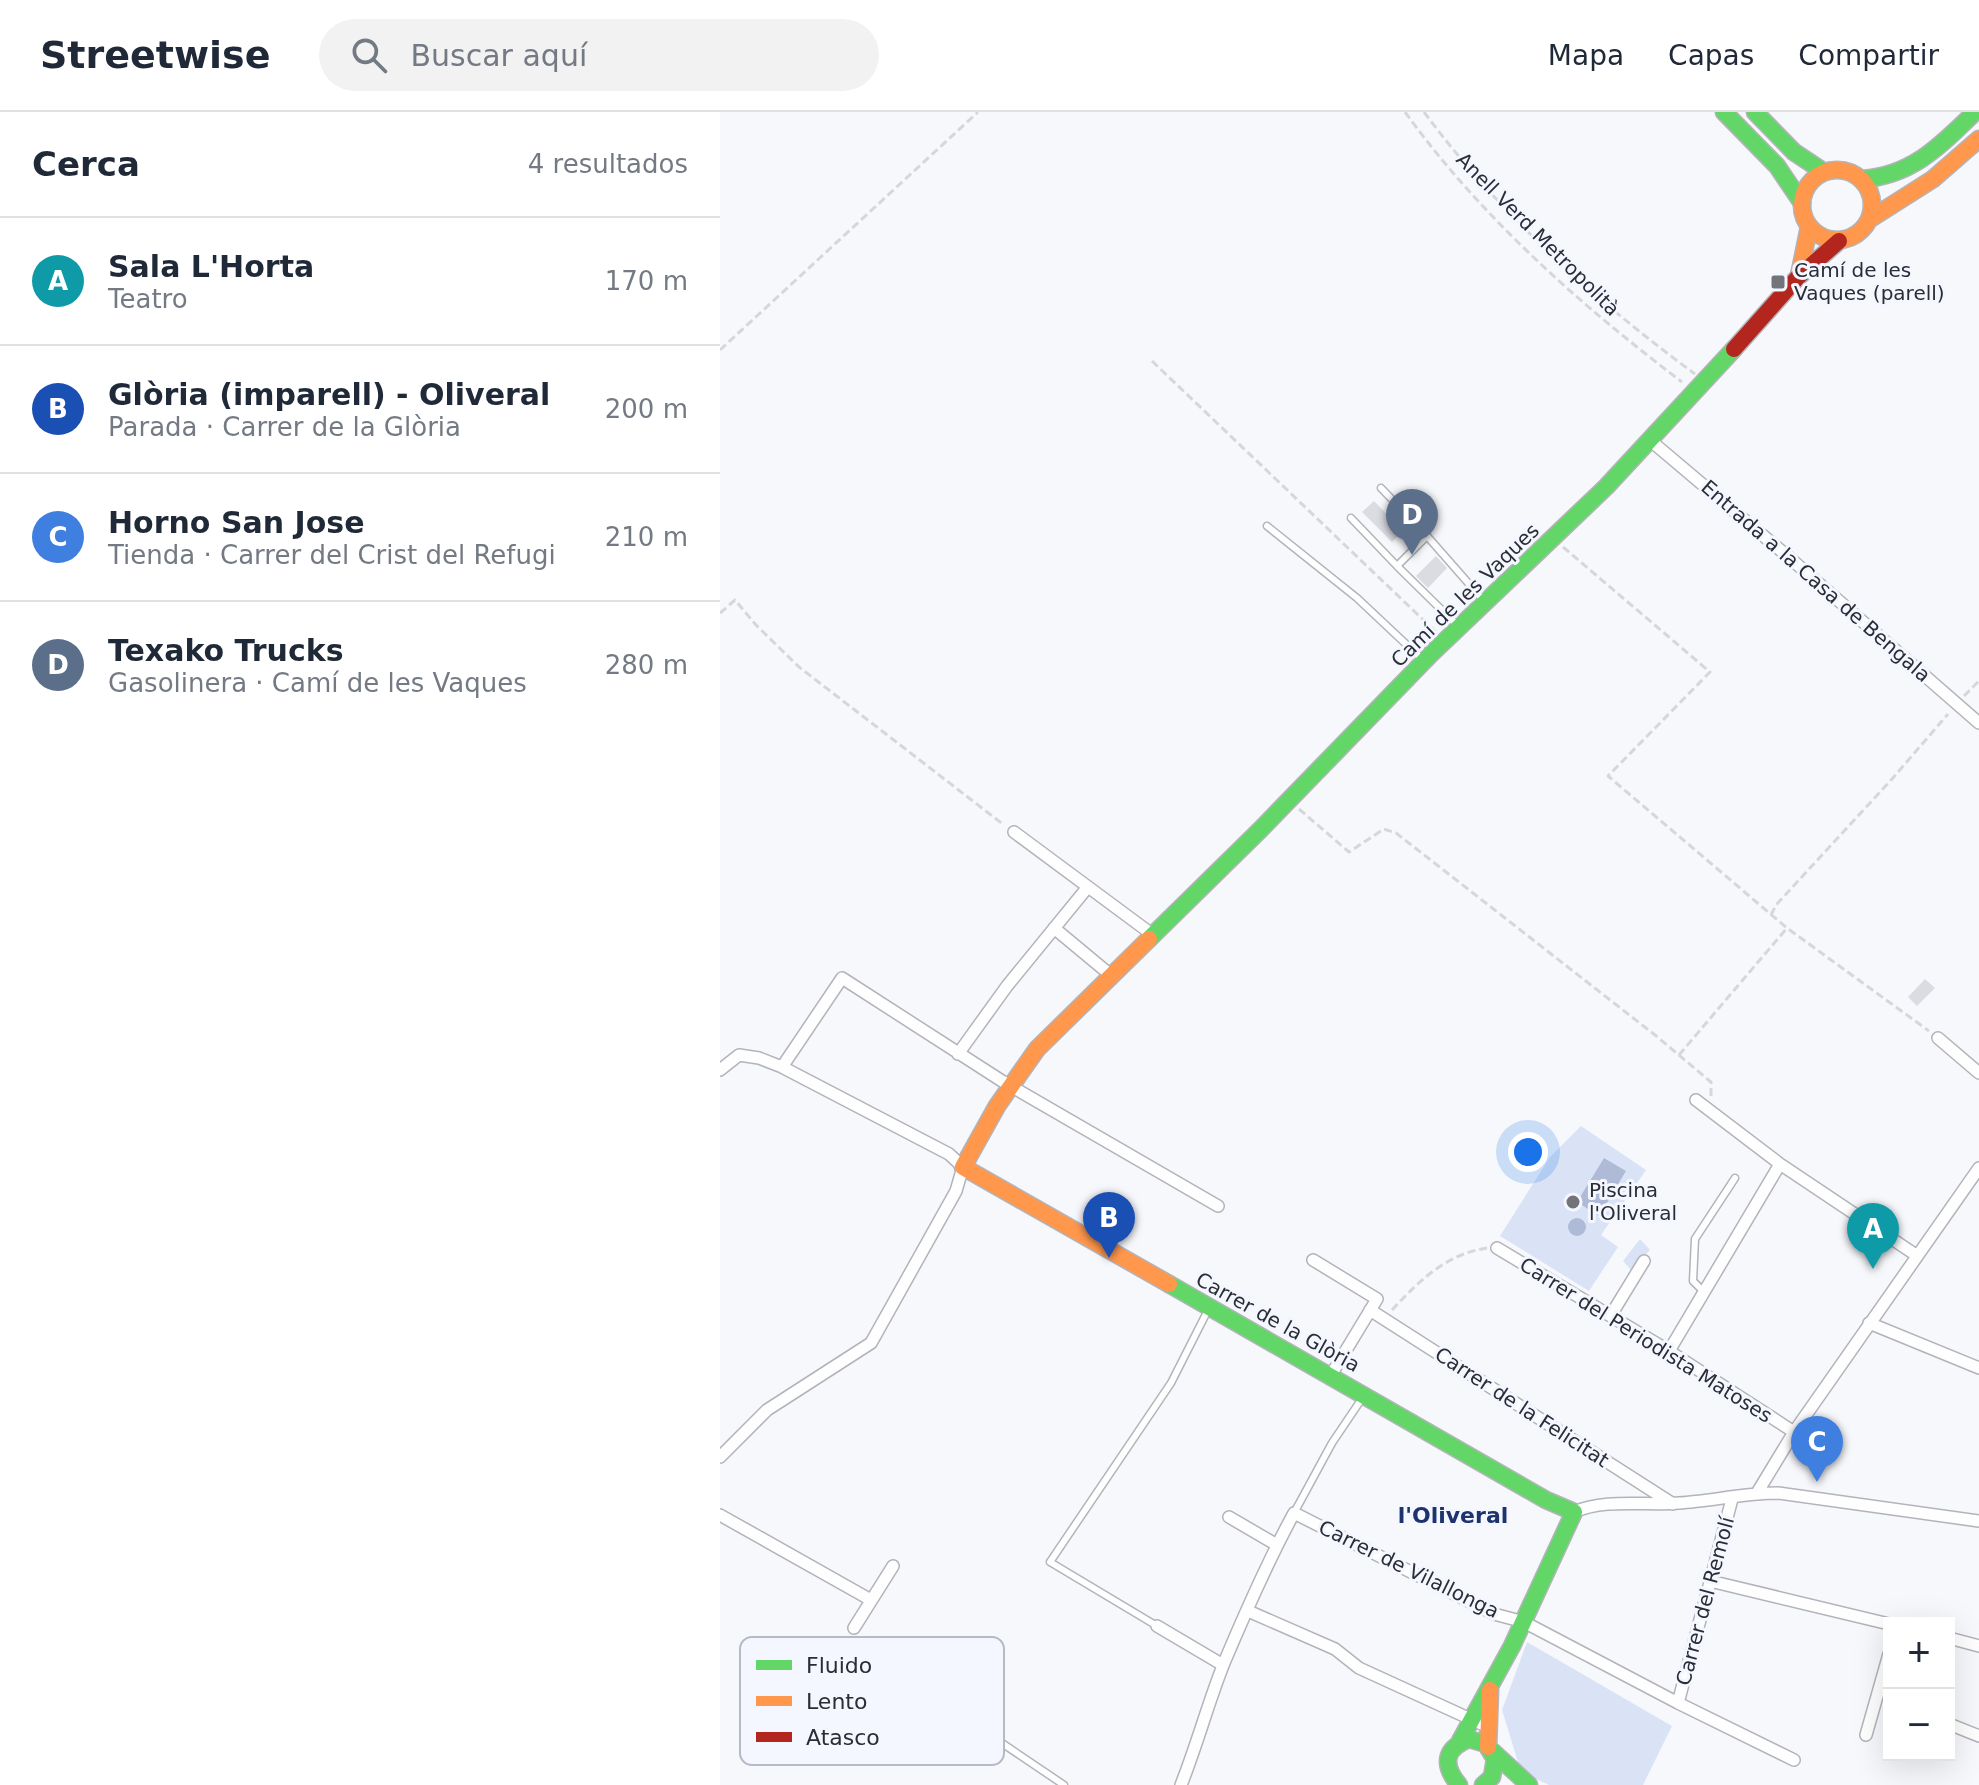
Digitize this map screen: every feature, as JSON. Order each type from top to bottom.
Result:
[{"type":"street","points":[[1724,112],[1777,166],[1802,203]]},
{"type":"street","points":[[1755,112],[1794,152],[1824,172]]},
{"type":"street","points":[[1862,179],[1896,175],[1912,168],[1975,112]]},
{"type":"street","points":[[1870,219],[1873,207],[1871,194],[1862,179],[1853,173],[1839,169],[1824,172],[1813,179],[1805,190],[1802,211],[1809,227],[1818,235],[1839,241],[1852,237],[1870,219],[1933,179],[1979,139]]},
{"type":"street","name":"Camí de les Vaques","points":[[1798,277],[1809,227]]},
{"type":"street","name":"Camí de les Vaques","points":[[963,1167],[972,1146],[1037,1049],[1289,801],[1424,661],[1651,441],[1696,384],[1798,277],[1839,241]]},
{"type":"street","name":"Entrada a la Casa de Bengala","points":[[1651,441],[1979,723]]},
{"type":"street","points":[[1014,832],[1153,935]]},
{"type":"street","points":[[958,1054],[1007,986],[1087,888]]},
{"type":"street","points":[[1054,928],[1113,977]]},
{"type":"street","points":[[782,1067],[842,978],[958,1054],[1218,1206]]},
{"type":"street","points":[[1938,1038],[1979,1073]]},
{"type":"street","points":[[720,1070],[739,1055],[759,1058],[782,1067],[949,1154],[963,1167],[956,1191],[871,1343],[767,1410],[720,1457]]},
{"type":"street","points":[[1696,1100],[1780,1164],[1916,1255]]},
{"type":"street","points":[[1669,1351],[1780,1164]]},
{"type":"street","name":"Carrer de la Glòria","points":[[963,1167],[1546,1500],[1574,1512]]},
{"type":"street","points":[[1757,1493],[1794,1432],[1979,1168]]},
{"type":"street","name":"Carrer del Periodista Matoses","points":[[1497,1248],[1611,1315],[1794,1432]]},
{"type":"street","name":"Carrer de la Felicitat","points":[[1313,1260],[1374,1305],[1384,1319],[1674,1504]]},
{"type":"street","points":[[1611,1315],[1644,1261]]},
{"type":"street","points":[[1331,1375],[1374,1305]]},
{"type":"street","points":[[1869,1323],[1979,1368]]},
{"type":"street","points":[[1438,1785],[1448,1755],[1460,1741],[1466,1718],[1490,1689],[1574,1512],[1590,1505],[1674,1504],[1732,1499],[1757,1493],[1786,1494],[1979,1521]]},
{"type":"street","name":"Carrer del Remolí","points":[[1678,1703],[1732,1499]]},
{"type":"street","points":[[1181,1785],[1223,1665],[1294,1513]]},
{"type":"street","name":"Carrer de Vilallonga","points":[[1294,1513],[1494,1614],[1524,1622],[1794,1760]]},
{"type":"street","points":[[720,1515],[871,1600]]},
{"type":"street","points":[[1229,1517],[1277,1545]]},
{"type":"street","points":[[854,1628],[893,1566]]},
{"type":"street","points":[[1710,1581],[1883,1623]]},
{"type":"street","points":[[1248,1611],[1335,1649],[1359,1668],[1488,1727]]},
{"type":"street","points":[[1157,1626],[1223,1665]]},
{"type":"street","points":[[1955,1640],[1979,1646]]},
{"type":"street","points":[[1483,1785],[1492,1777],[1495,1768],[1488,1727],[1490,1689]]},
{"type":"street","points":[[1866,1735],[1883,1700]]},
{"type":"street","points":[[1955,1726],[1979,1736]]},
{"type":"street","points":[[1460,1741],[1478,1740],[1529,1785]]},
{"type":"street","points":[[1446,1763],[1448,1772],[1459,1785]]},
{"type":"lane","points":[[1381,488],[1485,602]]},
{"type":"lane","points":[[1351,518],[1459,627]]},
{"type":"lane","points":[[1267,526],[1357,598],[1424,661]]},
{"type":"lane","points":[[1397,566],[1427,536]]},
{"type":"lane","points":[[1704,1292],[1693,1281],[1695,1239],[1735,1178]]},
{"type":"lane","points":[[1157,1626],[1050,1562],[1171,1383],[1210,1306]]},
{"type":"lane","points":[[1294,1513],[1332,1443],[1365,1394]]},
{"type":"lane","points":[[1004,1744],[1064,1785]]},
{"type":"path","points":[[720,350],[978,112]]},
{"type":"path","points":[[1405,112],[1440,160],[1495,220],[1567,288],[1696,384]]},
{"type":"path","name":"Anell Verd Metropolità","points":[[1424,112],[1473,174],[1582,284],[1696,384]]},
{"type":"path","points":[[1152,361],[1278,478],[1445,641]]},
{"type":"path","points":[[1552,538],[1710,672],[1608,776],[1787,928],[1938,1038]]},
{"type":"path","points":[[720,613],[735,600],[799,667],[1014,832]]},
{"type":"path","points":[[1771,915],[1776,905],[1979,681]]},
{"type":"path","points":[[1289,801],[1349,852],[1384,829],[1396,833],[1711,1082],[1712,1112]]},
{"type":"path","points":[[1679,1055],[1787,928]]},
{"type":"path","points":[[1384,1319],[1420,1280],[1439,1266],[1471,1250],[1497,1248]]},
{"type":"path","points":[[854,1628],[852,1632],[860,1637]]},
{"type":"shaded area","name":"Piscina l'Oliveral","points":[[1581,1126],[1646,1170],[1601,1235],[1618,1247],[1589,1291],[1500,1236],[1550,1157]]},
{"type":"shaded area","points":[[1604,1158],[1626,1171],[1599,1216],[1577,1202]]},
{"type":"shaded area","points":[[1577,1218],[1586,1227],[1577,1236],[1568,1227]]},
{"type":"shaded area","points":[[1640,1239],[1650,1250],[1631,1270],[1623,1261]]},
{"type":"shaded area","points":[[1527,1642],[1672,1726],[1643,1785],[1549,1785],[1521,1772],[1502,1710]]},
{"type":"building","points":[[1374,501],[1403,531],[1392,542],[1362,512]]},
{"type":"building","points":[[1436,556],[1447,568],[1428,588],[1416,576]]},
{"type":"building","points":[[1925,979],[1935,988],[1917,1006],[1908,997]]},
{"type":"traffic: fast","points":[[1724,112],[1777,166],[1802,203]]},
{"type":"traffic: fast","points":[[1755,112],[1794,152],[1824,172]]},
{"type":"traffic: fast","points":[[1862,179],[1880,177],[1911,165],[1937,147],[1975,112]]},
{"type":"traffic: fast","points":[[1149,939],[1431,654],[1606,487],[1734,349]]},
{"type":"traffic: fast","points":[[1169,1284],[1546,1500],[1574,1512],[1512,1646],[1460,1741]]},
{"type":"traffic: fast","points":[[1459,1785],[1450,1771],[1448,1759],[1454,1748],[1469,1739],[1486,1744],[1495,1759],[1492,1777],[1483,1785]]},
{"type":"traffic: fast","points":[[1492,1751],[1529,1785]]},
{"type":"traffic: slow","points":[[1870,219],[1933,179],[1979,139]]},
{"type":"traffic: slow","points":[[1830,170],[1844,170],[1866,185],[1872,205],[1870,218],[1862,230],[1844,240],[1830,240],[1808,225],[1802,212],[1802,198],[1817,176],[1830,170]]},
{"type":"traffic: slow","points":[[1799,276],[1809,227]]},
{"type":"traffic: slow","points":[[1149,939],[1037,1049],[997,1106],[963,1167],[1169,1284]]},
{"type":"traffic: slow","points":[[1488,1747],[1490,1690]]},
{"type":"traffic: jam","points":[[1734,349],[1798,277],[1839,241]]},
{"type":"place","name":"Camí de les Vaques (parell)","points":[[1778,282]]},
{"type":"place","name":"Texako Trucks","points":[[1412,555]]},
{"type":"place","name":"Piscina l'Oliveral","points":[[1573,1202]]},
{"type":"place","name":"Glòria (imparell) - Oliveral","points":[[1109,1258]]},
{"type":"place","name":"Sala L'Horta","points":[[1873,1269]]},
{"type":"place","name":"Horno San Jose","points":[[1817,1482]]},
{"type":"district","name":"l'Oliveral","points":[[1453,1515]]}]
